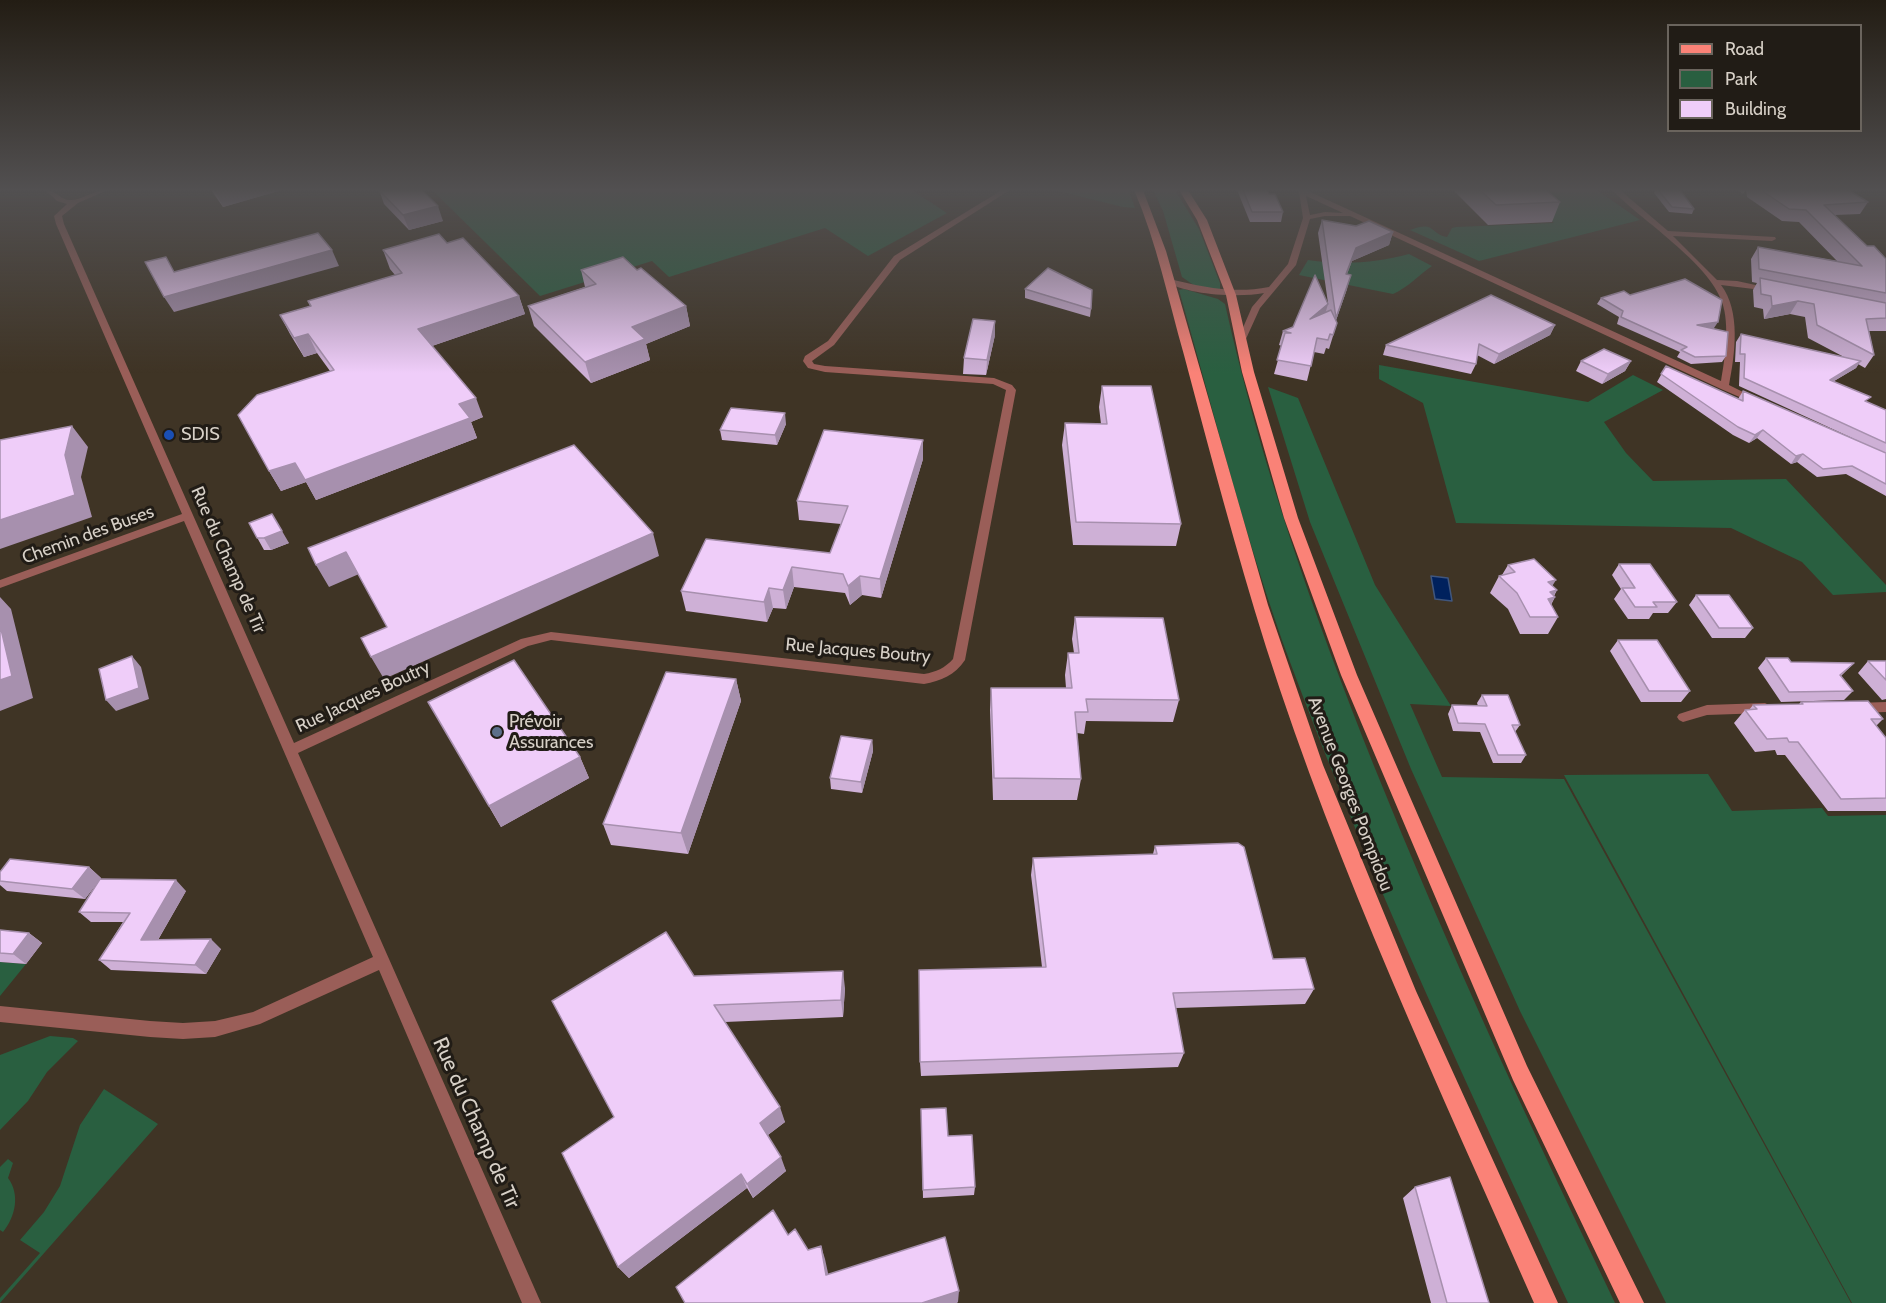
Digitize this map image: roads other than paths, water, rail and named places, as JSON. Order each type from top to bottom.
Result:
[{"type":"main road","name":"Avenue Georges Pompidou","points":[[1161,251],[1249,566],[1325,794],[1438,1063],[1546,1303]]},
{"type":"main road","points":[[1214,251],[1231,295],[1248,372],[1291,518],[1349,675],[1520,1073],[1632,1303]]},
{"type":"street","name":"Rue du Champ de Tir","points":[[72,251],[532,1303]]},
{"type":"street","name":"Rue Jacques Boutry","points":[[290,751],[519,645],[551,636],[924,679],[952,669],[959,660],[1010,394],[1009,387],[994,381],[825,369],[808,364],[808,358],[831,343],[897,258],[909,251]]},
{"type":"street","points":[[1242,339],[1256,307],[1292,266],[1297,251]]},
{"type":"street","points":[[1431,251],[1760,403]]},
{"type":"street","points":[[1683,251],[1714,282],[1727,303],[1728,366],[1724,387]]},
{"type":"street","points":[[1169,281],[1210,293],[1231,295],[1270,289]]},
{"type":"street","points":[[1714,282],[1737,283],[1783,292]]},
{"type":"street","name":"Chemin des Buses","points":[[0,584],[188,516]]},
{"type":"street","points":[[1840,708],[1886,707]]},
{"type":"street","points":[[1683,717],[1707,710],[1775,708]]},
{"type":"street","points":[[0,1014],[150,1029],[183,1031],[215,1029],[254,1019],[382,961]]},
{"type":"water","points":[[1431,576],[1448,578],[1452,601],[1435,599]]},
{"type":"place","name":"SDIS","points":[[169,435]]},
{"type":"place","name":"Prévoir Assurances","points":[[497,732]]}]
